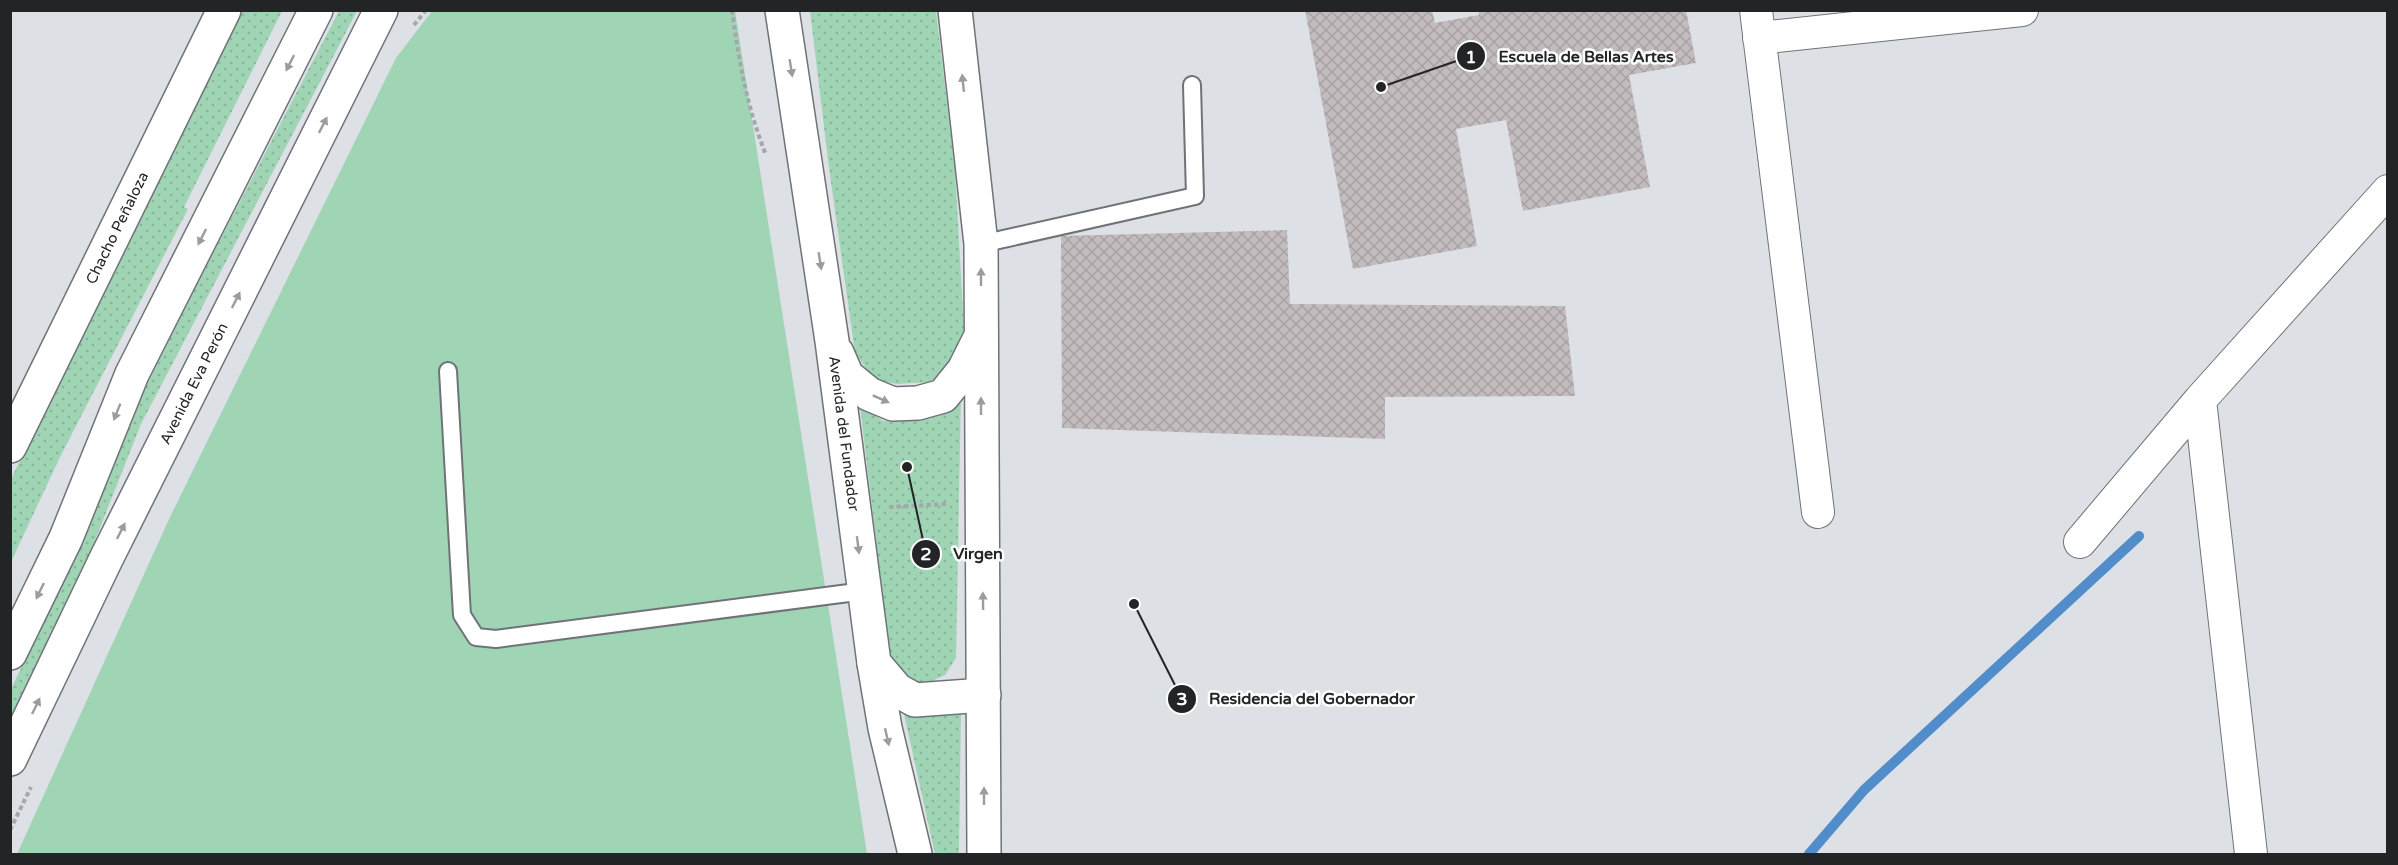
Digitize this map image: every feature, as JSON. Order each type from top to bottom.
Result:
[{"type":"main road","name":"Chacho Peñaloza","points":[[10,446],[224,10]]},
{"type":"main road","points":[[10,653],[66,538],[132,374],[316,10]]},
{"type":"main road","name":"Avenida Eva Perón","points":[[10,759],[106,559],[381,10]]},
{"type":"main road","name":"Avenida del Fundador","points":[[782,10],[832,341],[874,663],[885,728],[915,855]]},
{"type":"main road","points":[[955,10],[981,244],[984,855]]},
{"type":"main road","points":[[832,341],[846,376],[869,394],[893,404],[901,404],[918,403],[943,396],[964,370],[981,335]]},
{"type":"main road","points":[[874,663],[897,690],[915,700],[984,695]]},
{"type":"street","points":[[1818,512],[1757,24],[2022,10]]},
{"type":"street","points":[[2080,542],[2200,400],[2388,191]]},
{"type":"street","points":[[2200,400],[2251,855]]},
{"type":"lane","points":[[981,244],[1195,196],[1192,85]]},
{"type":"lane","points":[[448,371],[462,615],[476,637],[496,639],[864,591]]},
{"type":"path","points":[[854,509],[981,502]]},
{"type":"green space","points":[[242,11],[282,11],[184,207],[188,209],[60,457],[11,562],[11,479]]},
{"type":"green space","points":[[339,11],[357,11],[141,424],[92,548],[11,718],[10,691],[81,543],[129,415]]},
{"type":"green space","points":[[432,11],[735,11],[867,854],[17,854],[170,517],[396,58]]},
{"type":"green space","points":[[810,11],[936,11],[955,170],[964,329],[956,361],[930,382],[897,384],[875,380],[855,353]]},
{"type":"green space","points":[[961,393],[956,658],[945,675],[923,685],[904,676],[890,657],[860,406],[883,421],[928,419],[946,413]]},
{"type":"green space","points":[[961,711],[959,854],[935,854],[904,714]]},
{"type":"building","points":[[1305,10],[1432,10],[1435,23],[1479,15],[1478,10],[1686,10],[1696,63],[1629,75],[1650,187],[1523,211],[1506,120],[1456,129],[1477,246],[1353,269]]},
{"type":"building","points":[[1287,230],[1290,304],[1565,306],[1575,396],[1385,397],[1385,439],[1062,428],[1061,236]]},
{"type":"waterway","points":[[1809,854],[1864,790],[2139,536]]},
{"type":"place","name":"Escuela de Bellas Artes","points":[[1381,87]]},
{"type":"place","name":"Virgen","points":[[907,467]]},
{"type":"place","name":"Residencia del Gobernador","points":[[1134,604]]}]
